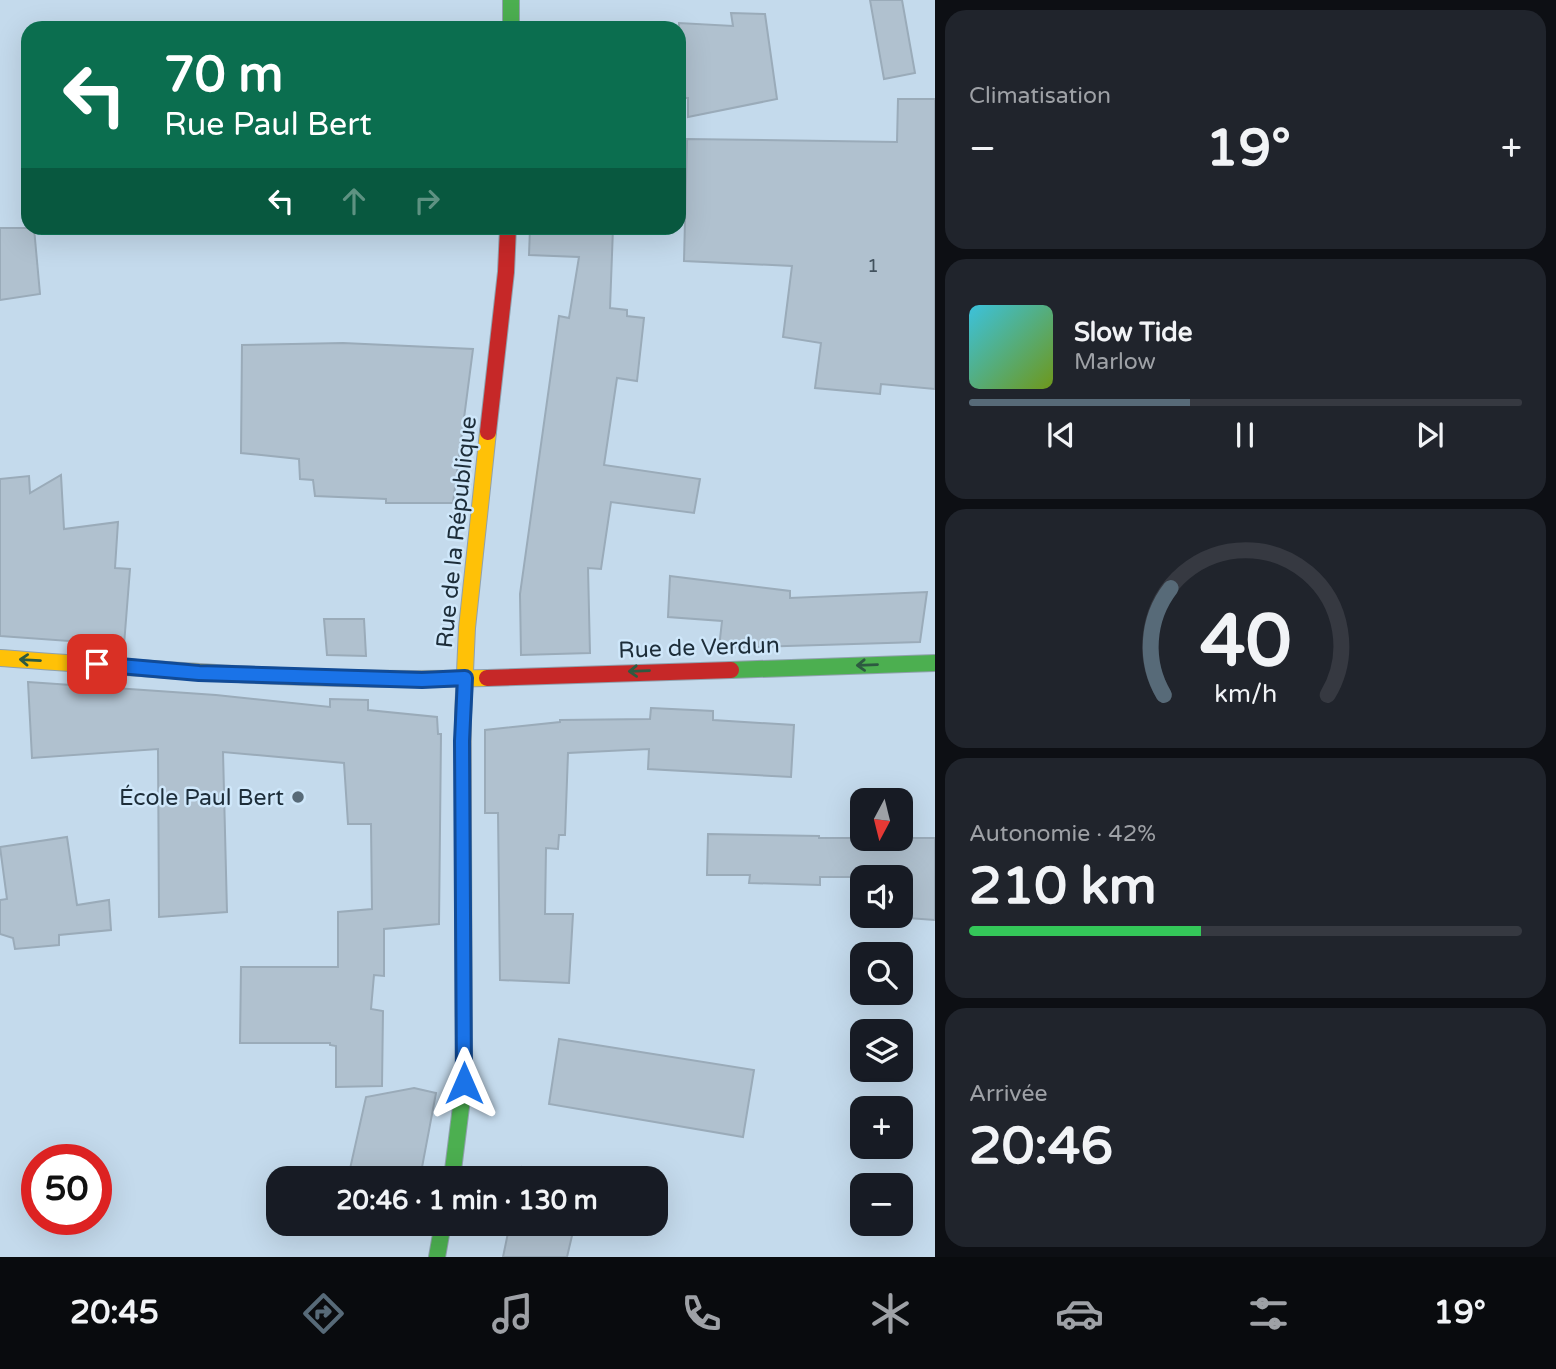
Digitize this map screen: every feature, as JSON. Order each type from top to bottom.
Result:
[{"type":"main road","points":[[511,0],[511,21]]},
{"type":"main road","name":"Rue de la République","points":[[454,1166],[464,1083],[462,741],[465,678],[508,235]]},
{"type":"main road","name":"Rue de Verdun","points":[[0,658],[199,673],[422,680],[935,663]]},
{"type":"main road","points":[[436,1257],[440,1236]]},
{"type":"building","points":[[870,0],[902,0],[915,73],[884,79]]},
{"type":"building","points":[[731,13],[765,14],[777,99],[688,117],[686,23],[733,26]]},
{"type":"building","points":[[898,99],[935,99],[935,389],[881,384],[880,394],[815,388],[821,343],[783,337],[792,266],[684,261],[687,139],[897,142]]},
{"type":"building","points":[[0,228],[21,228],[21,235],[35,235],[40,294],[0,300]]},
{"type":"building","points":[[530,235],[613,235],[610,308],[627,310],[627,316],[644,318],[637,381],[617,378],[604,465],[700,479],[694,513],[611,502],[601,569],[588,568],[590,653],[521,655],[520,594],[559,316],[569,318],[579,257],[529,255]]},
{"type":"building","points":[[343,343],[473,349],[453,503],[386,503],[386,499],[315,496],[313,480],[300,479],[299,459],[241,453],[242,345]]},
{"type":"building","points":[[61,475],[64,529],[118,522],[115,568],[130,569],[124,645],[0,636],[0,479],[29,476],[30,493]]},
{"type":"building","points":[[670,576],[790,591],[790,598],[927,592],[920,642],[719,648],[722,621],[668,617]]},
{"type":"building","points":[[324,619],[364,619],[366,656],[327,655]]},
{"type":"building","points":[[28,682],[216,695],[330,707],[330,699],[368,700],[368,710],[437,717],[438,734],[441,734],[439,924],[384,929],[384,976],[374,975],[371,1009],[383,1011],[382,1086],[336,1087],[336,1046],[330,1043],[240,1043],[241,967],[338,967],[338,912],[372,909],[371,824],[348,824],[344,763],[223,752],[227,912],[159,917],[158,749],[32,758]]},
{"type":"building","points":[[651,708],[713,711],[713,720],[794,725],[791,777],[648,769],[649,749],[568,753],[565,835],[559,835],[558,849],[546,848],[545,914],[573,914],[569,983],[500,980],[498,813],[485,813],[485,730],[560,720],[650,719]]},
{"type":"building","points":[[708,834],[850,838],[850,851],[913,851],[914,838],[935,838],[935,920],[913,918],[913,865],[850,865],[850,877],[820,877],[820,885],[749,883],[750,875],[707,875]]},
{"type":"building","points":[[67,837],[77,905],[109,900],[111,930],[59,935],[59,945],[15,949],[13,938],[0,934],[0,900],[7,899],[0,847]]},
{"type":"building","points":[[559,1039],[754,1070],[743,1137],[549,1104]]},
{"type":"building","points":[[414,1088],[436,1093],[422,1166],[351,1166],[366,1097]]},
{"type":"building","points":[[507,1236],[572,1236],[567,1257],[503,1257]]},
{"type":"traffic: fast","points":[[511,0],[511,21]]},
{"type":"traffic: fast","points":[[731,670],[935,663]]},
{"type":"traffic: fast","points":[[454,1166],[464,1083],[463,832]]},
{"type":"traffic: fast","points":[[437,1257],[441,1236]]},
{"type":"traffic: slow","points":[[463,832],[463,715],[467,628],[488,432]]},
{"type":"traffic: slow","points":[[0,658],[304,677],[487,678]]},
{"type":"traffic: jam","points":[[488,432],[508,235]]},
{"type":"traffic: jam","points":[[487,678],[731,670]]},
{"type":"place","name":"École Paul Bert","points":[[298,797]]},
{"type":"route","points":[[97,664],[199,673],[422,680],[465,678],[462,741],[464,1083]]}]
